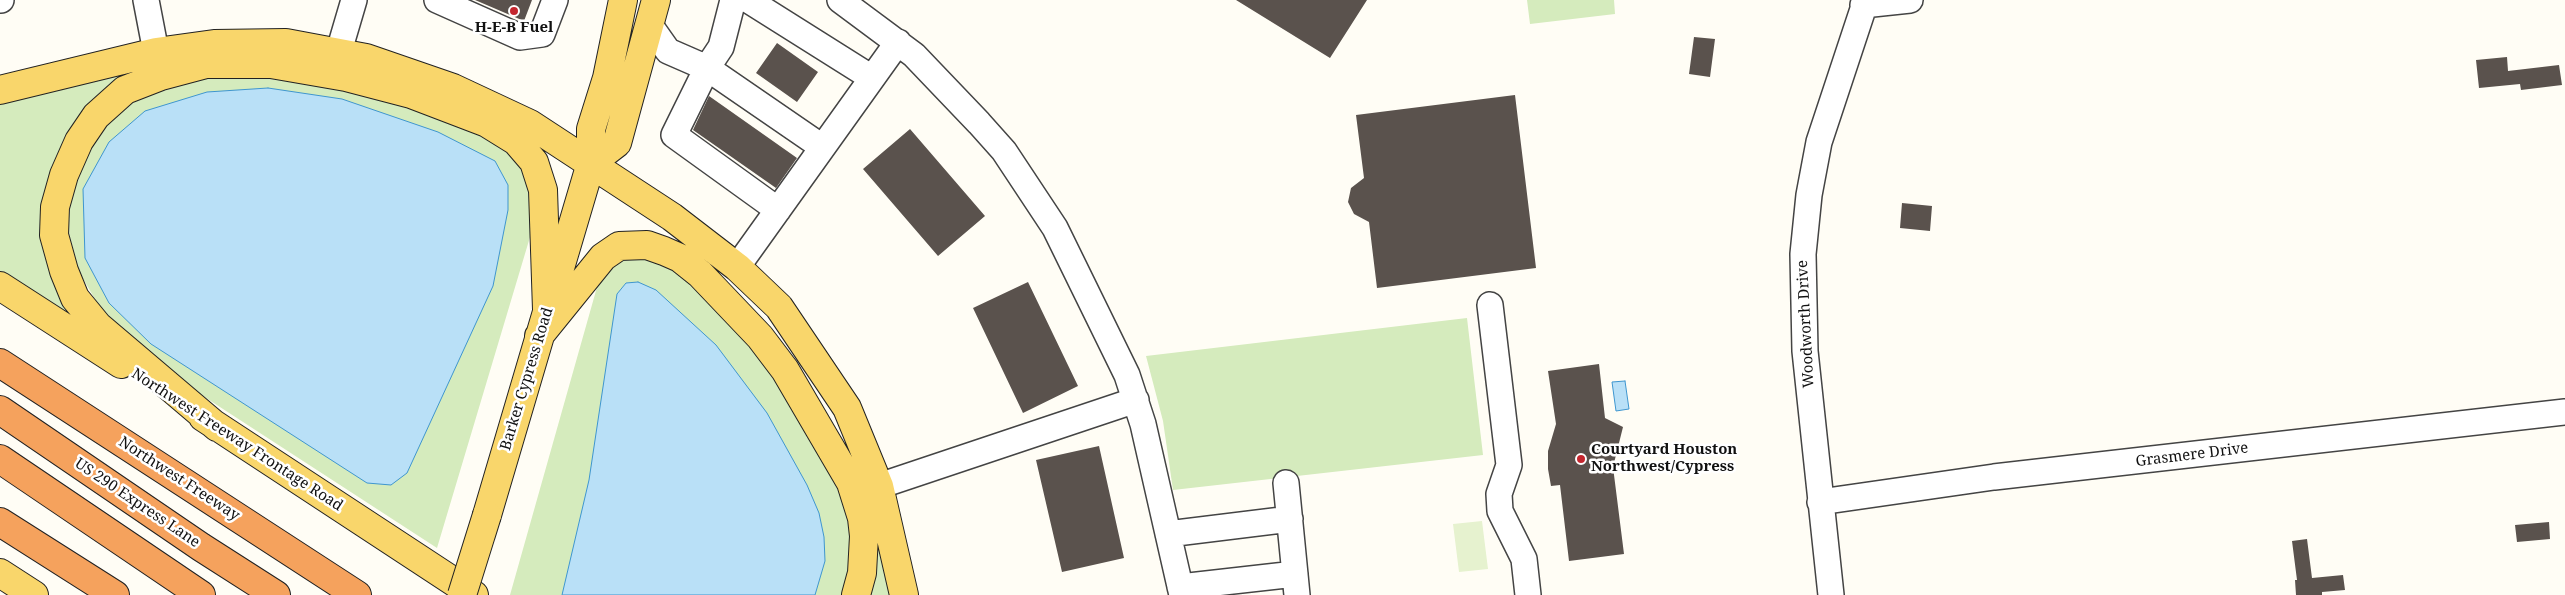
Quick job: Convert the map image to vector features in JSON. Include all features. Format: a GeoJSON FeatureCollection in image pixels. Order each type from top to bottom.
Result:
{"type":"FeatureCollection","features":[{"type":"Feature","properties":{"kind":"highway","name":"Northwest Freeway"},"geometry":{"type":"LineString","coordinates":[[0,363],[357,595]]}},
{"type":"Feature","properties":{"kind":"highway","name":"US 290 Express Lane"},"geometry":{"type":"LineString","coordinates":[[0,410],[201,547],[276,595]]}},
{"type":"Feature","properties":{"kind":"highway"},"geometry":{"type":"LineString","coordinates":[[0,459],[201,595]]}},
{"type":"Feature","properties":{"kind":"highway"},"geometry":{"type":"LineString","coordinates":[[0,522],[115,595]]}},
{"type":"Feature","properties":{"kind":"main road","name":"Barker Cypress Road"},"geometry":{"type":"LineString","coordinates":[[462,595],[591,163],[591,129],[608,78],[622,0]]}},
{"type":"Feature","properties":{"kind":"main road"},"geometry":{"type":"LineString","coordinates":[[591,163],[617,143],[652,12]]}},
{"type":"Feature","properties":{"kind":"main road"},"geometry":{"type":"LineString","coordinates":[[0,90],[156,52],[214,44],[286,43],[339,51],[366,58],[444,85],[530,124],[672,217],[737,268],[779,307],[846,408],[879,486],[904,595]]}},
{"type":"Feature","properties":{"kind":"main road"},"geometry":{"type":"LineString","coordinates":[[217,427],[98,326],[75,298],[64,271],[54,235],[55,207],[64,175],[79,141],[96,116],[126,90],[161,76],[206,64],[271,64],[346,77],[411,94],[487,123],[516,140],[534,162],[542,190],[547,310]]}},
{"type":"Feature","properties":{"kind":"main road"},"geometry":{"type":"LineString","coordinates":[[539,336],[603,257],[619,246],[647,245],[680,258],[700,274],[760,337],[785,370],[851,483],[862,518],[864,536],[862,573],[856,595]]}},
{"type":"Feature","properties":{"kind":"main road","name":"Northwest Freeway Frontage Road"},"geometry":{"type":"LineString","coordinates":[[0,286],[474,595]]}},
{"type":"Feature","properties":{"kind":"main road"},"geometry":{"type":"LineString","coordinates":[[0,573],[34,595]]}},
{"type":"Feature","properties":{"kind":"street"},"geometry":{"type":"LineString","coordinates":[[146,0],[156,52]]}},
{"type":"Feature","properties":{"kind":"street"},"geometry":{"type":"LineString","coordinates":[[339,51],[354,0]]}},
{"type":"Feature","properties":{"kind":"street"},"geometry":{"type":"LineString","coordinates":[[437,0],[520,36],[542,34],[555,0]]}},
{"type":"Feature","properties":{"kind":"street"},"geometry":{"type":"LineString","coordinates":[[733,0],[721,47],[707,68],[674,134],[778,210]]}},
{"type":"Feature","properties":{"kind":"street"},"geometry":{"type":"LineString","coordinates":[[748,0],[872,78]]}},
{"type":"Feature","properties":{"kind":"street"},"geometry":{"type":"LineString","coordinates":[[840,0],[914,55],[1004,151],[1055,228],[1115,348],[1136,400],[1144,424],[1181,591],[1296,584],[1286,483]]}},
{"type":"Feature","properties":{"kind":"street"},"geometry":{"type":"LineString","coordinates":[[1864,3],[1910,0]]}},
{"type":"Feature","properties":{"kind":"street","name":"Woodworth Drive"},"geometry":{"type":"LineString","coordinates":[[1831,595],[1804,351],[1803,254],[1809,195],[1819,142],[1864,3]]}},
{"type":"Feature","properties":{"kind":"street"},"geometry":{"type":"LineString","coordinates":[[652,12],[668,51],[707,68],[822,147]]}},
{"type":"Feature","properties":{"kind":"street"},"geometry":{"type":"LineString","coordinates":[[737,268],[898,42]]}},
{"type":"Feature","properties":{"kind":"street"},"geometry":{"type":"LineString","coordinates":[[638,63],[668,51]]}},
{"type":"Feature","properties":{"kind":"street"},"geometry":{"type":"LineString","coordinates":[[1490,305],[1510,465],[1499,494],[1500,511],[1524,558],[1528,595]]}},
{"type":"Feature","properties":{"kind":"street"},"geometry":{"type":"LineString","coordinates":[[879,486],[1136,400]]}},
{"type":"Feature","properties":{"kind":"street","name":"Grasmere Drive"},"geometry":{"type":"LineString","coordinates":[[1820,502],[1994,477],[2565,412]]}},
{"type":"Feature","properties":{"kind":"street"},"geometry":{"type":"LineString","coordinates":[[1168,534],[1290,519]]}},
{"type":"Feature","properties":{"kind":"green space"},"geometry":{"type":"Polygon","coordinates":[[[1527,0],[1614,0],[1615,14],[1530,24],[1527,0]]]}},
{"type":"Feature","properties":{"kind":"green space"},"geometry":{"type":"Polygon","coordinates":[[[131,68],[133,75],[49,193],[85,324],[0,279],[0,97],[131,68]]]}},
{"type":"Feature","properties":{"kind":"green space"},"geometry":{"type":"Polygon","coordinates":[[[261,73],[353,86],[497,139],[530,175],[536,217],[437,548],[183,383],[136,349],[102,311],[79,272],[68,230],[71,191],[82,159],[100,130],[122,106],[177,79],[261,73]]]}},
{"type":"Feature","properties":{"kind":"green space"},"geometry":{"type":"Polygon","coordinates":[[[632,252],[675,265],[769,361],[847,500],[855,558],[844,595],[510,595],[599,280],[608,264],[632,252]]]}},
{"type":"Feature","properties":{"kind":"green space"},"geometry":{"type":"Polygon","coordinates":[[[1467,318],[1483,455],[1173,490],[1163,421],[1146,356],[1467,318]]]}},
{"type":"Feature","properties":{"kind":"green space"},"geometry":{"type":"Polygon","coordinates":[[[1482,521],[1488,569],[1459,572],[1453,524],[1482,521]]]}},
{"type":"Feature","properties":{"kind":"green space"},"geometry":{"type":"Polygon","coordinates":[[[883,546],[894,595],[866,595],[876,547],[883,546]]]}},
{"type":"Feature","properties":{"kind":"water"},"geometry":{"type":"Polygon","coordinates":[[[268,88],[342,99],[438,132],[495,161],[508,185],[508,210],[493,286],[407,473],[391,485],[367,483],[151,344],[109,303],[85,258],[83,189],[109,142],[145,111],[207,92],[268,88]]]}},
{"type":"Feature","properties":{"kind":"water"},"geometry":{"type":"Polygon","coordinates":[[[638,282],[656,290],[716,345],[767,413],[807,485],[819,513],[824,537],[825,561],[815,595],[562,595],[589,480],[617,294],[626,283],[638,282]]]}},
{"type":"Feature","properties":{"kind":"water"},"geometry":{"type":"Polygon","coordinates":[[[1625,381],[1629,409],[1616,411],[1612,382],[1625,381]]]}},
{"type":"Feature","properties":{"kind":"building","name":"H-E-B Fuel"},"geometry":{"type":"Polygon","coordinates":[[[475,0],[532,0],[524,21],[475,0]]]}},
{"type":"Feature","properties":{"kind":"building"},"geometry":{"type":"Polygon","coordinates":[[[1236,0],[1367,0],[1330,58],[1236,0]]]}},
{"type":"Feature","properties":{"kind":"building"},"geometry":{"type":"Polygon","coordinates":[[[1694,37],[1715,39],[1710,77],[1689,74],[1694,37]]]}},
{"type":"Feature","properties":{"kind":"building"},"geometry":{"type":"Polygon","coordinates":[[[777,43],[818,72],[797,102],[756,73],[777,43]]]}},
{"type":"Feature","properties":{"kind":"building"},"geometry":{"type":"Polygon","coordinates":[[[2507,57],[2508,71],[2559,65],[2562,85],[2521,90],[2520,84],[2479,88],[2476,60],[2507,57]]]}},
{"type":"Feature","properties":{"kind":"building"},"geometry":{"type":"Polygon","coordinates":[[[1515,95],[1536,268],[1377,288],[1369,222],[1354,214],[1348,202],[1351,188],[1364,178],[1356,115],[1515,95]]]}},
{"type":"Feature","properties":{"kind":"building"},"geometry":{"type":"Polygon","coordinates":[[[709,96],[797,158],[776,188],[693,130],[709,96]]]}},
{"type":"Feature","properties":{"kind":"building"},"geometry":{"type":"Polygon","coordinates":[[[910,129],[985,216],[938,256],[863,169],[910,129]]]}},
{"type":"Feature","properties":{"kind":"building"},"geometry":{"type":"Polygon","coordinates":[[[1902,203],[1932,206],[1930,231],[1900,228],[1902,203]]]}},
{"type":"Feature","properties":{"kind":"building"},"geometry":{"type":"Polygon","coordinates":[[[1028,282],[1078,386],[1023,413],[973,308],[1028,282]]]}},
{"type":"Feature","properties":{"kind":"building","name":"Courtyard Houston Northwest/Cypress"},"geometry":{"type":"Polygon","coordinates":[[[1599,364],[1605,418],[1623,427],[1613,467],[1624,554],[1569,561],[1560,485],[1551,486],[1548,469],[1548,451],[1556,424],[1548,371],[1599,364]]]}},
{"type":"Feature","properties":{"kind":"building"},"geometry":{"type":"Polygon","coordinates":[[[1099,446],[1124,558],[1062,572],[1036,460],[1099,446]]]}},
{"type":"Feature","properties":{"kind":"building"},"geometry":{"type":"Polygon","coordinates":[[[2549,522],[2550,539],[2517,542],[2515,525],[2549,522]]]}},
{"type":"Feature","properties":{"kind":"building"},"geometry":{"type":"Polygon","coordinates":[[[2307,539],[2312,578],[2343,575],[2345,590],[2322,592],[2322,595],[2296,595],[2295,580],[2297,580],[2292,541],[2307,539]]]}},
{"type":"Feature","properties":{"kind":"place","name":"H-E-B Fuel"},"geometry":{"type":"Point","coordinates":[514,11]}},
{"type":"Feature","properties":{"kind":"place","name":"Courtyard Houston Northwest/Cypress"},"geometry":{"type":"Point","coordinates":[1581,459]}}]}
